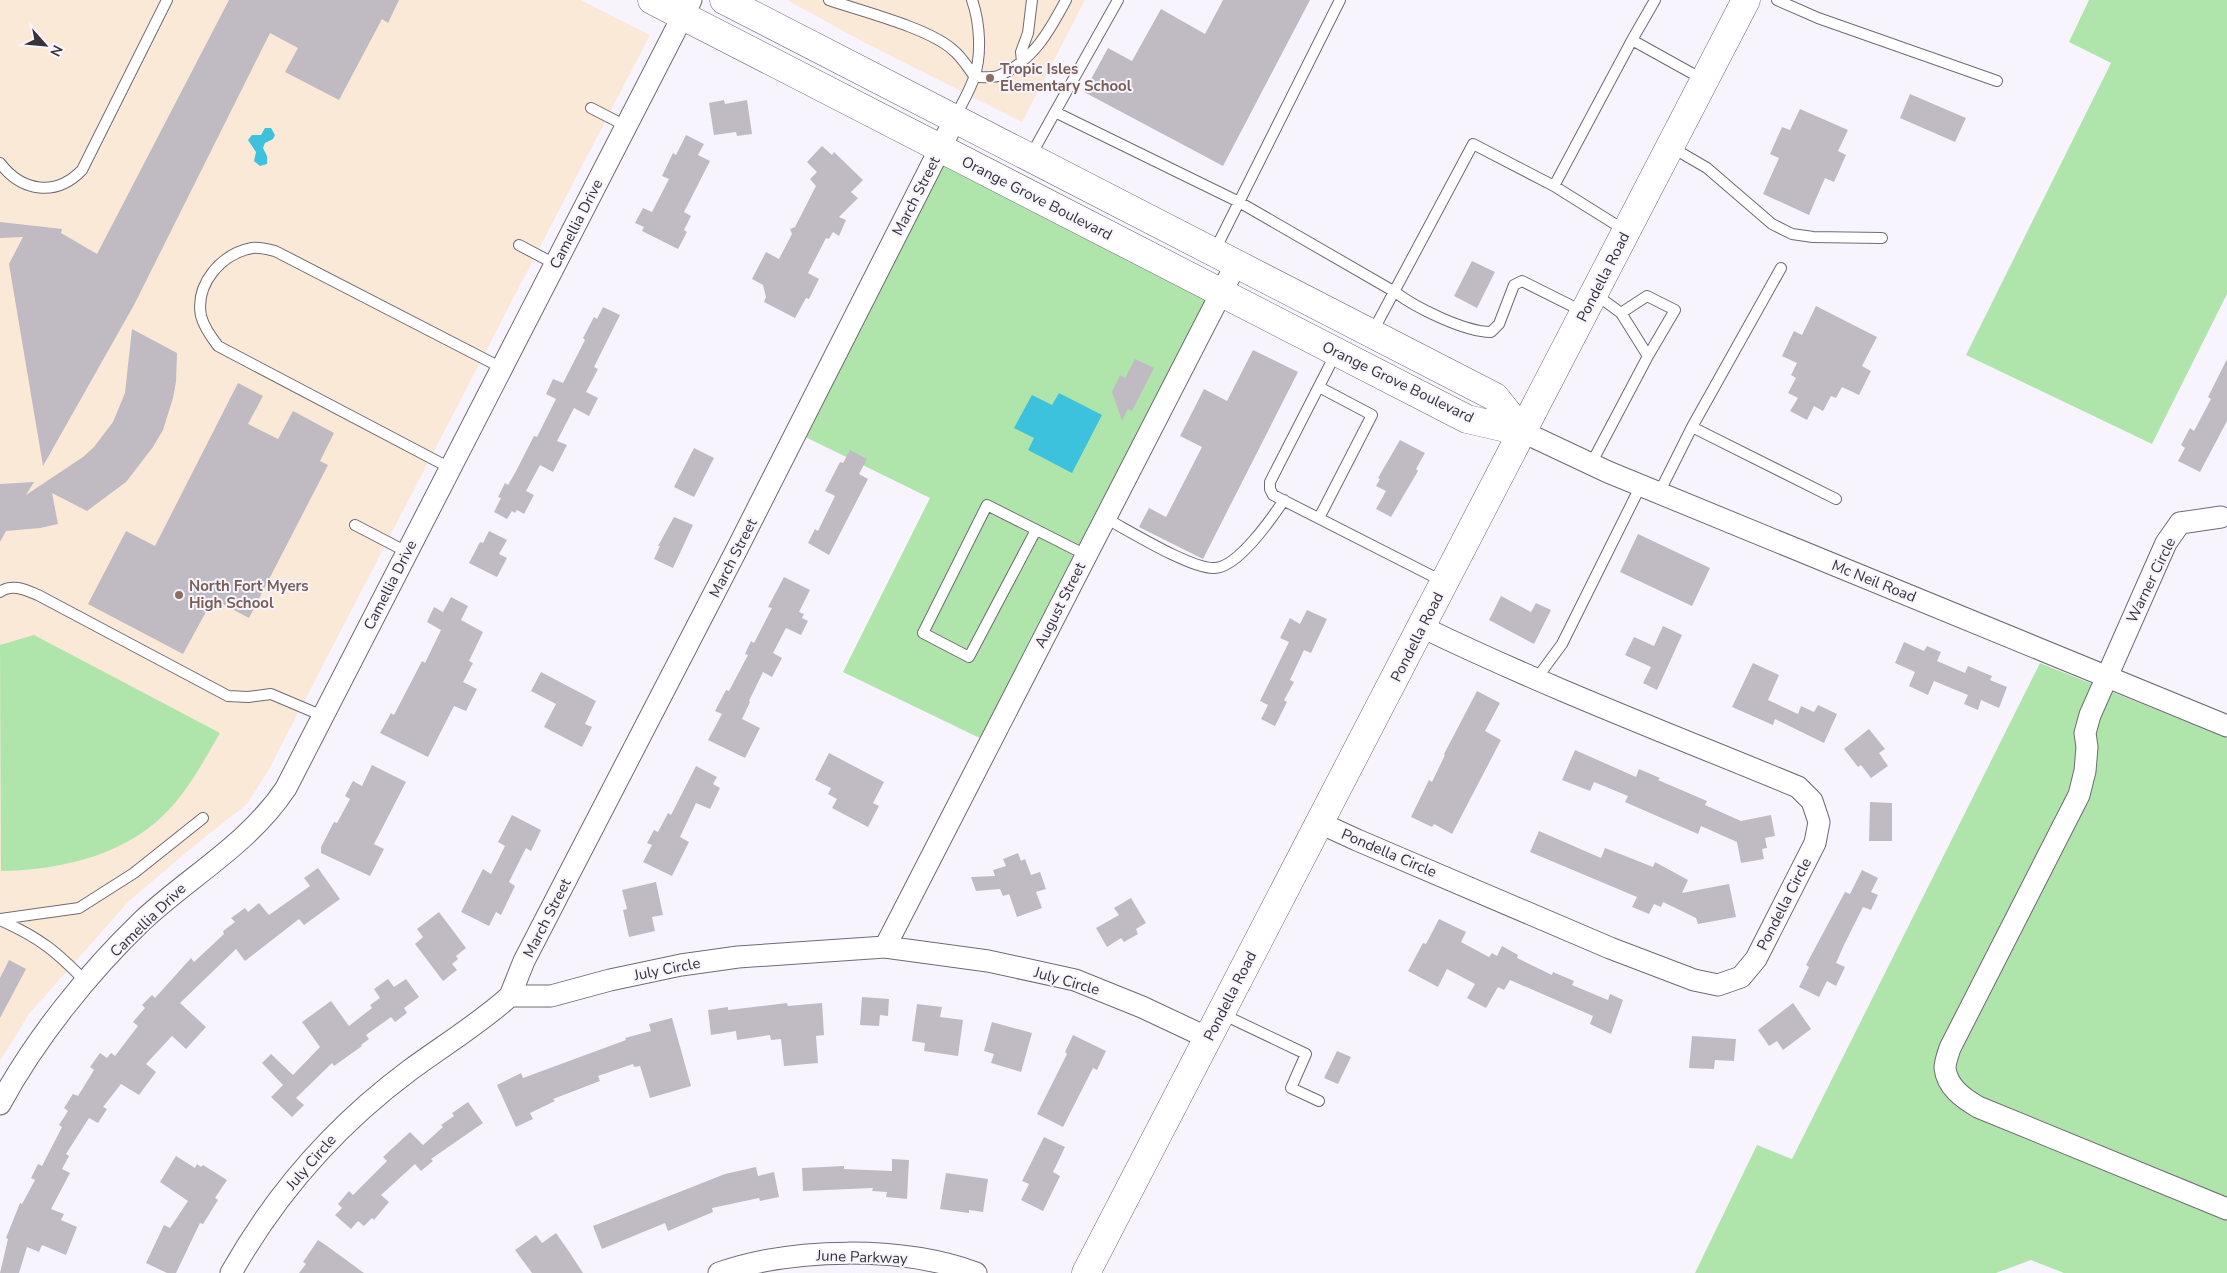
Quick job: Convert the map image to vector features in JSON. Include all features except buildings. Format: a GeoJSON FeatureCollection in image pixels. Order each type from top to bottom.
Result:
{"type":"FeatureCollection","features":[{"type":"Feature","properties":{"kind":"street","name":"Orange Grove Boulevard"},"geometry":{"type":"LineString","coordinates":[[652,0],[687,8],[940,148],[1466,419],[1523,432]]}},
{"type":"Feature","properties":{"kind":"street","name":"Orange Grove Boulevard"},"geometry":{"type":"LineString","coordinates":[[724,0],[1495,397],[1523,432]]}},
{"type":"Feature","properties":{"kind":"street","name":"Pondella Road"},"geometry":{"type":"LineString","coordinates":[[1086,1273],[1746,0]]}},
{"type":"Feature","properties":{"kind":"street","name":"Camellia Drive"},"geometry":{"type":"LineString","coordinates":[[0,1104],[44,1036],[86,982],[142,922],[259,823],[286,788],[687,8]]}},
{"type":"Feature","properties":{"kind":"street","name":"March Street"},"geometry":{"type":"LineString","coordinates":[[510,996],[524,961],[741,542],[954,119]]}},
{"type":"Feature","properties":{"kind":"street","name":"August Street"},"geometry":{"type":"LineString","coordinates":[[885,947],[1221,293],[1225,258]]}},
{"type":"Feature","properties":{"kind":"street"},"geometry":{"type":"LineString","coordinates":[[1337,352],[1362,329]]}},
{"type":"Feature","properties":{"kind":"street","name":"Mc Neil Road"},"geometry":{"type":"LineString","coordinates":[[1523,432],[1650,489],[2227,726]]}},
{"type":"Feature","properties":{"kind":"street","name":"Warner Circle"},"geometry":{"type":"LineString","coordinates":[[2225,514],[2180,523],[2166,543],[2090,715],[2085,733],[2087,747],[2085,771],[2078,795],[1950,1048],[1945,1068],[1952,1086],[1963,1098],[1978,1107],[2227,1209]]}},
{"type":"Feature","properties":{"kind":"street","name":"Pondella Circle"},"geometry":{"type":"LineString","coordinates":[[1320,823],[1592,940],[1694,980],[1718,985],[1741,976],[1760,952],[1816,844],[1819,822],[1812,801],[1798,787],[1537,678],[1422,626]]}},
{"type":"Feature","properties":{"kind":"street","name":"July Circle"},"geometry":{"type":"LineString","coordinates":[[231,1273],[264,1219],[296,1175],[341,1128],[410,1070],[484,1019],[510,996],[551,996],[654,970],[738,957],[885,947],[988,961],[1074,980],[1142,1007],[1208,1038]]}},
{"type":"Feature","properties":{"kind":"street","name":"June Parkway"},"geometry":{"type":"LineString","coordinates":[[719,1273],[785,1258],[843,1253],[893,1255],[932,1261],[976,1273]]}},
{"type":"Feature","properties":{"kind":"lane"},"geometry":{"type":"LineString","coordinates":[[0,163],[19,182],[31,186],[46,188],[60,186],[73,179],[82,170],[167,0]]}},
{"type":"Feature","properties":{"kind":"lane"},"geometry":{"type":"LineString","coordinates":[[829,0],[917,30],[938,40],[952,49],[974,77]]}},
{"type":"Feature","properties":{"kind":"lane"},"geometry":{"type":"LineString","coordinates":[[954,119],[974,77],[980,38],[978,18],[972,0]]}},
{"type":"Feature","properties":{"kind":"lane"},"geometry":{"type":"LineString","coordinates":[[1022,62],[1021,52],[1028,33],[1032,0]]}},
{"type":"Feature","properties":{"kind":"lane"},"geometry":{"type":"LineString","coordinates":[[974,77],[996,76],[1022,62],[1042,43],[1066,0]]}},
{"type":"Feature","properties":{"kind":"lane"},"geometry":{"type":"LineString","coordinates":[[1030,158],[1118,0]]}},
{"type":"Feature","properties":{"kind":"lane"},"geometry":{"type":"LineString","coordinates":[[1225,258],[1239,202],[1340,0]]}},
{"type":"Feature","properties":{"kind":"lane"},"geometry":{"type":"LineString","coordinates":[[1554,186],[1655,0]]}},
{"type":"Feature","properties":{"kind":"lane"},"geometry":{"type":"LineString","coordinates":[[1777,0],[1818,18],[1997,80]]}},
{"type":"Feature","properties":{"kind":"lane"},"geometry":{"type":"LineString","coordinates":[[1632,40],[1705,80]]}},
{"type":"Feature","properties":{"kind":"lane"},"geometry":{"type":"LineString","coordinates":[[591,108],[626,126]]}},
{"type":"Feature","properties":{"kind":"lane"},"geometry":{"type":"LineString","coordinates":[[1055,112],[1239,202],[1394,292],[1410,304],[1478,332],[1492,332],[1499,324],[1514,285],[1522,281],[1621,313],[1648,356]]}},
{"type":"Feature","properties":{"kind":"lane"},"geometry":{"type":"LineString","coordinates":[[1362,329],[1394,292],[1473,144],[1554,186],[1627,231]]}},
{"type":"Feature","properties":{"kind":"lane"},"geometry":{"type":"LineString","coordinates":[[1670,146],[1707,168],[1772,224],[1792,234],[1813,237],[1882,238]]}},
{"type":"Feature","properties":{"kind":"lane"},"geometry":{"type":"LineString","coordinates":[[519,245],[556,264]]}},
{"type":"Feature","properties":{"kind":"lane"},"geometry":{"type":"LineString","coordinates":[[450,468],[218,346],[201,317],[201,295],[205,282],[221,264],[242,251],[254,248],[275,251],[502,368]]}},
{"type":"Feature","properties":{"kind":"lane"},"geometry":{"type":"LineString","coordinates":[[1537,678],[1562,644],[1650,489],[1692,427],[1782,268]]}},
{"type":"Feature","properties":{"kind":"lane"},"geometry":{"type":"LineString","coordinates":[[1591,464],[1648,356],[1675,310],[1647,296],[1621,313]]}},
{"type":"Feature","properties":{"kind":"lane"},"geometry":{"type":"LineString","coordinates":[[1337,352],[1270,482],[1270,489],[1273,495],[1445,582]]}},
{"type":"Feature","properties":{"kind":"lane"},"geometry":{"type":"LineString","coordinates":[[1319,387],[1372,415],[1319,518]]}},
{"type":"Feature","properties":{"kind":"lane"},"geometry":{"type":"LineString","coordinates":[[1692,427],[1836,499]]}},
{"type":"Feature","properties":{"kind":"lane"},"geometry":{"type":"LineString","coordinates":[[1105,518],[1197,567],[1216,569],[1229,562],[1246,548],[1263,530],[1284,500]]}},
{"type":"Feature","properties":{"kind":"lane"},"geometry":{"type":"LineString","coordinates":[[1036,530],[969,658],[923,633],[987,505],[1086,555]]}},
{"type":"Feature","properties":{"kind":"lane"},"geometry":{"type":"LineString","coordinates":[[355,526],[407,552]]}},
{"type":"Feature","properties":{"kind":"lane"},"geometry":{"type":"LineString","coordinates":[[0,592],[3,589],[18,587],[38,595],[228,696],[248,697],[271,694],[323,716]]}},
{"type":"Feature","properties":{"kind":"lane"},"geometry":{"type":"LineString","coordinates":[[0,920],[79,908],[134,873],[203,818]]}},
{"type":"Feature","properties":{"kind":"lane"},"geometry":{"type":"LineString","coordinates":[[0,920],[30,934],[57,953],[86,982]]}},
{"type":"Feature","properties":{"kind":"lane"},"geometry":{"type":"LineString","coordinates":[[1221,1014],[1306,1054],[1291,1088],[1319,1101]]}},
{"type":"Feature","properties":{"kind":"shaded area","name":"North Fort Myers High School"},"geometry":{"type":"Polygon","coordinates":[[[0,0],[581,0],[650,35],[268,771],[247,804],[129,901],[29,1014],[0,1061],[0,0]]]}},
{"type":"Feature","properties":{"kind":"shaded area","name":"Tropic Isles Elementary School"},"geometry":{"type":"Polygon","coordinates":[[[787,0],[1085,0],[1022,122],[867,44],[787,0]]]}},
{"type":"Feature","properties":{"kind":"green space"},"geometry":{"type":"Polygon","coordinates":[[[2089,0],[2227,0],[2227,294],[2152,444],[1966,355],[2111,63],[2069,42],[2089,0]]]}},
{"type":"Feature","properties":{"kind":"green space"},"geometry":{"type":"Polygon","coordinates":[[[929,153],[1212,299],[992,744],[843,672],[930,498],[791,430],[929,153]]]}},
{"type":"Feature","properties":{"kind":"green space"},"geometry":{"type":"Polygon","coordinates":[[[34,635],[220,733],[181,796],[157,821],[138,835],[117,847],[72,863],[25,870],[1,871],[0,645],[34,635]]]}},
{"type":"Feature","properties":{"kind":"green space"},"geometry":{"type":"Polygon","coordinates":[[[2040,663],[2227,738],[2227,1273],[2064,1273],[2031,1260],[1996,1273],[1695,1273],[1757,1145],[1792,1159],[2040,663]]]}},
{"type":"Feature","properties":{"kind":"water"},"geometry":{"type":"Polygon","coordinates":[[[265,128],[271,128],[275,135],[273,139],[265,143],[263,148],[267,156],[267,164],[260,166],[254,161],[256,152],[248,140],[252,135],[261,135],[265,128]]]}},
{"type":"Feature","properties":{"kind":"water"},"geometry":{"type":"Polygon","coordinates":[[[1059,393],[1102,415],[1072,473],[1028,450],[1034,438],[1014,428],[1032,395],[1052,405],[1059,393]]]}},
{"type":"Feature","properties":{"kind":"place","name":"Tropic Isles Elementary School"},"geometry":{"type":"Point","coordinates":[990,78]}},
{"type":"Feature","properties":{"kind":"place","name":"North Fort Myers High School"},"geometry":{"type":"Point","coordinates":[179,595]}}]}
